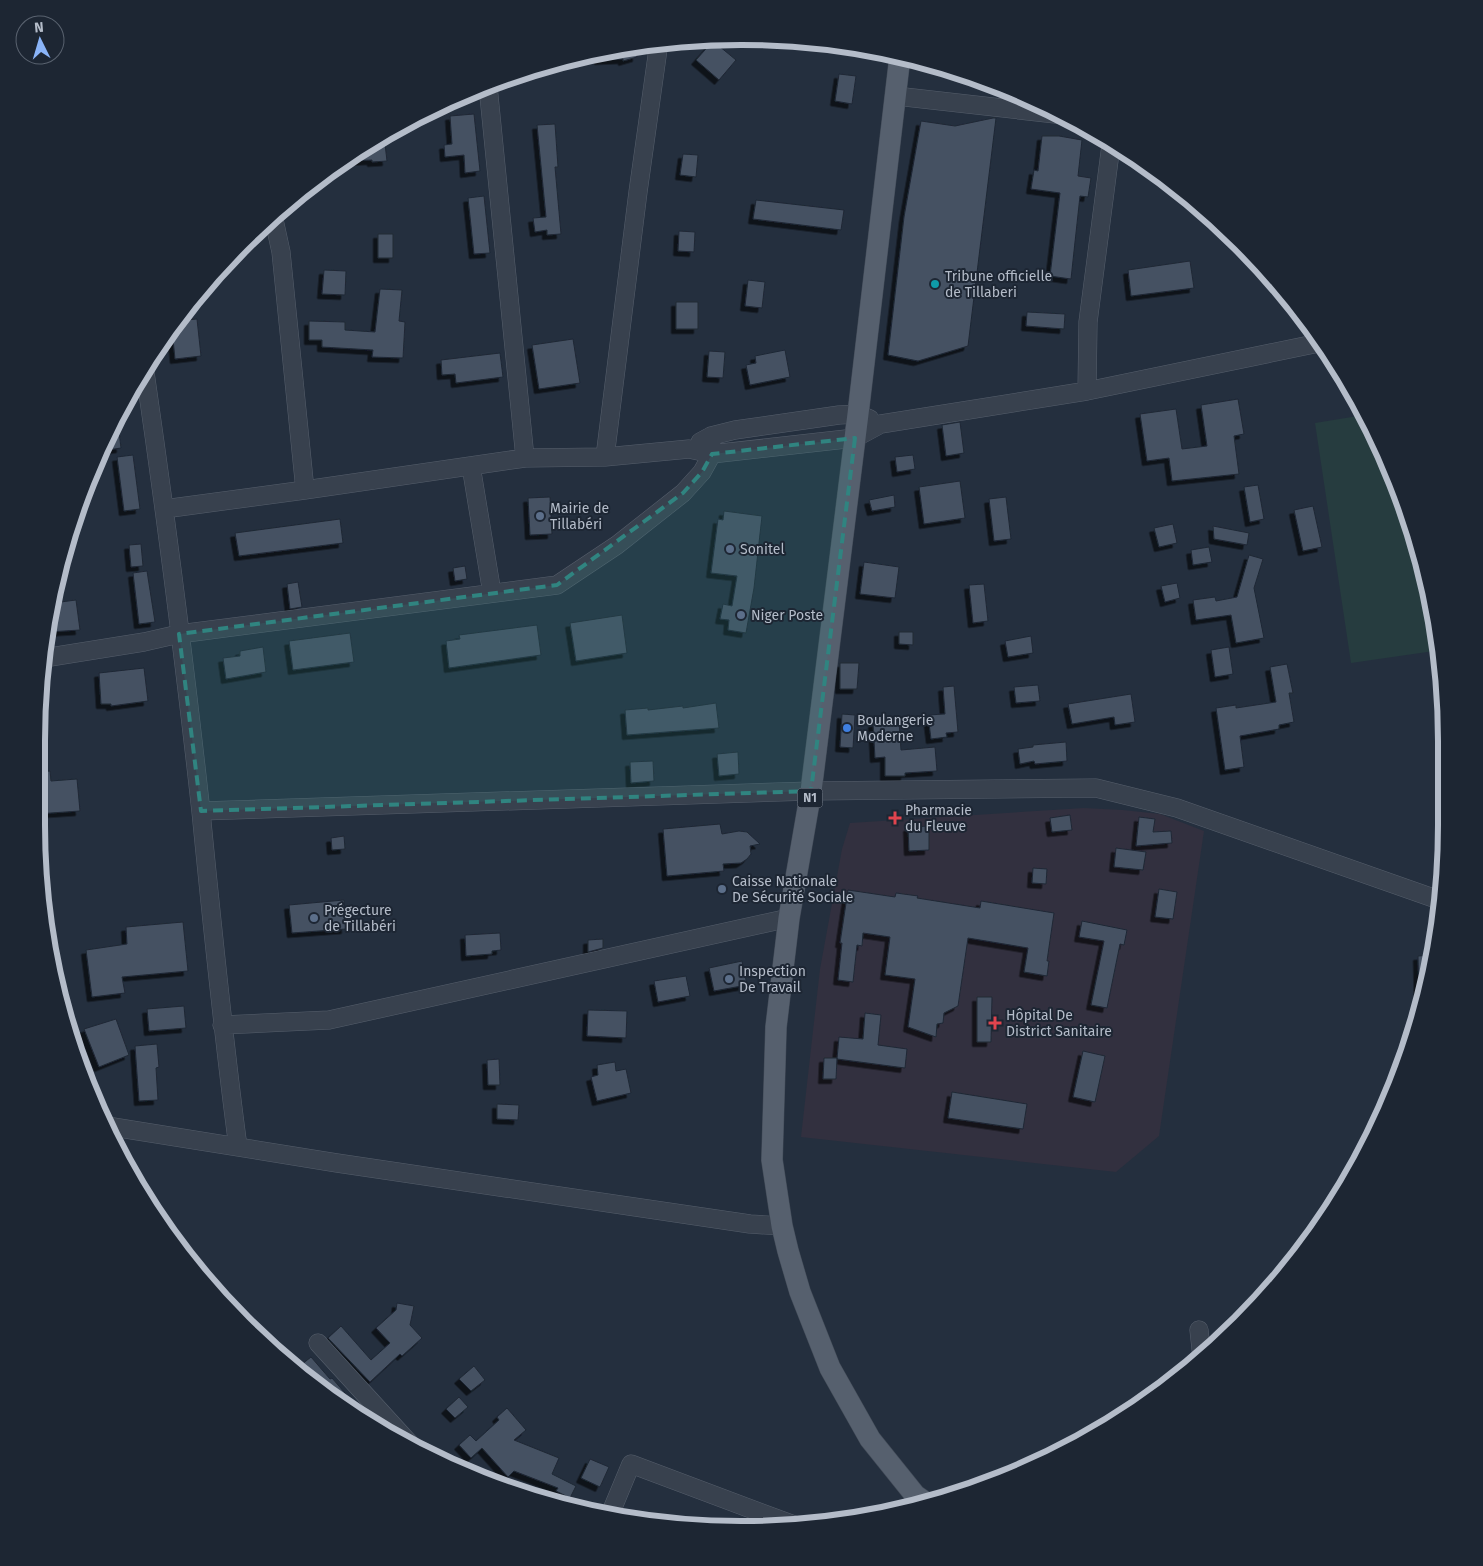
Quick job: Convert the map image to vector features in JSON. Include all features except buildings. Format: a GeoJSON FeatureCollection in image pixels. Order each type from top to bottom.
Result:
{"type":"FeatureCollection","features":[{"type":"Feature","properties":{"kind":"main road","name":"N1"},"geometry":{"type":"LineString","coordinates":[[899,63],[811,791],[789,918],[776,1027],[772,1160],[782,1226],[800,1292],[830,1368],[870,1439],[919,1498]]}},
{"type":"Feature","properties":{"kind":"street"},"geometry":{"type":"LineString","coordinates":[[605,457],[658,50]]}},
{"type":"Feature","properties":{"kind":"street"},"geometry":{"type":"LineString","coordinates":[[489,93],[524,458]]}},
{"type":"Feature","properties":{"kind":"street"},"geometry":{"type":"LineString","coordinates":[[896,96],[1039,112]]}},
{"type":"Feature","properties":{"kind":"street"},"geometry":{"type":"LineString","coordinates":[[1087,391],[1088,322],[1110,151]]}},
{"type":"Feature","properties":{"kind":"street"},"geometry":{"type":"LineString","coordinates":[[275,225],[281,252],[305,490]]}},
{"type":"Feature","properties":{"kind":"street"},"geometry":{"type":"LineString","coordinates":[[164,509],[524,458],[605,457],[711,445],[855,438],[881,424],[1087,391],[1313,344]]}},
{"type":"Feature","properties":{"kind":"street"},"geometry":{"type":"LineString","coordinates":[[145,381],[180,634],[222,1025],[238,1147]]}},
{"type":"Feature","properties":{"kind":"street"},"geometry":{"type":"LineString","coordinates":[[50,657],[144,642],[180,634],[557,585],[617,546],[684,493],[702,472],[711,445],[744,429],[839,415],[858,414],[881,424]]}},
{"type":"Feature","properties":{"kind":"street"},"geometry":{"type":"LineString","coordinates":[[472,466],[492,593]]}},
{"type":"Feature","properties":{"kind":"street"},"geometry":{"type":"LineString","coordinates":[[200,811],[811,791],[1096,788],[1177,808],[1434,898]]}},
{"type":"Feature","properties":{"kind":"street"},"geometry":{"type":"LineString","coordinates":[[222,1025],[329,1020],[789,918]]}},
{"type":"Feature","properties":{"kind":"street"},"geometry":{"type":"LineString","coordinates":[[114,1127],[347,1165],[750,1224],[782,1226]]}},
{"type":"Feature","properties":{"kind":"street"},"geometry":{"type":"LineString","coordinates":[[1199,1330],[1201,1348]]}},
{"type":"Feature","properties":{"kind":"street"},"geometry":{"type":"LineString","coordinates":[[318,1343],[398,1431]]}},
{"type":"Feature","properties":{"kind":"street"},"geometry":{"type":"LineString","coordinates":[[612,1509],[631,1464],[779,1520]]}},
{"type":"Feature","properties":{"kind":"highlighted area"},"geometry":{"type":"Polygon","coordinates":[[[855,438],[811,791],[201,811],[179,634],[557,585],[683,493],[702,472],[712,454],[855,438]]]}},
{"type":"Feature","properties":{"kind":"shaded area","name":"Hôpital De District Sanitaire"},"geometry":{"type":"Polygon","coordinates":[[[1084,808],[1160,814],[1204,831],[1159,1136],[1116,1172],[801,1137],[820,969],[842,849],[850,823],[1084,808]]]}},
{"type":"Feature","properties":{"kind":"green space"},"geometry":{"type":"Polygon","coordinates":[[[1357,416],[1366,433],[1385,475],[1401,518],[1425,606],[1432,651],[1351,663],[1315,423],[1357,416]]]}},
{"type":"Feature","properties":{"kind":"place","name":"Tribune officielle de Tillaberi"},"geometry":{"type":"Point","coordinates":[935,284]}},
{"type":"Feature","properties":{"kind":"place","name":"Mairie de Tillabéri"},"geometry":{"type":"Point","coordinates":[540,516]}},
{"type":"Feature","properties":{"kind":"place","name":"Sonitel"},"geometry":{"type":"Point","coordinates":[730,549]}},
{"type":"Feature","properties":{"kind":"place","name":"Niger Poste"},"geometry":{"type":"Point","coordinates":[741,615]}},
{"type":"Feature","properties":{"kind":"place","name":"Boulangerie Moderne"},"geometry":{"type":"Point","coordinates":[847,728]}},
{"type":"Feature","properties":{"kind":"place","name":"Pharmacie du Fleuve"},"geometry":{"type":"Point","coordinates":[895,818]}},
{"type":"Feature","properties":{"kind":"place","name":"Caisse Nationale De Sécurité Sociale"},"geometry":{"type":"Point","coordinates":[722,889]}},
{"type":"Feature","properties":{"kind":"place","name":"Prégecture de Tillabéri"},"geometry":{"type":"Point","coordinates":[314,918]}},
{"type":"Feature","properties":{"kind":"place","name":"Inspection De Travail"},"geometry":{"type":"Point","coordinates":[729,979]}},
{"type":"Feature","properties":{"kind":"place","name":"Hôpital De District Sanitaire"},"geometry":{"type":"Point","coordinates":[995,1023]}}]}
